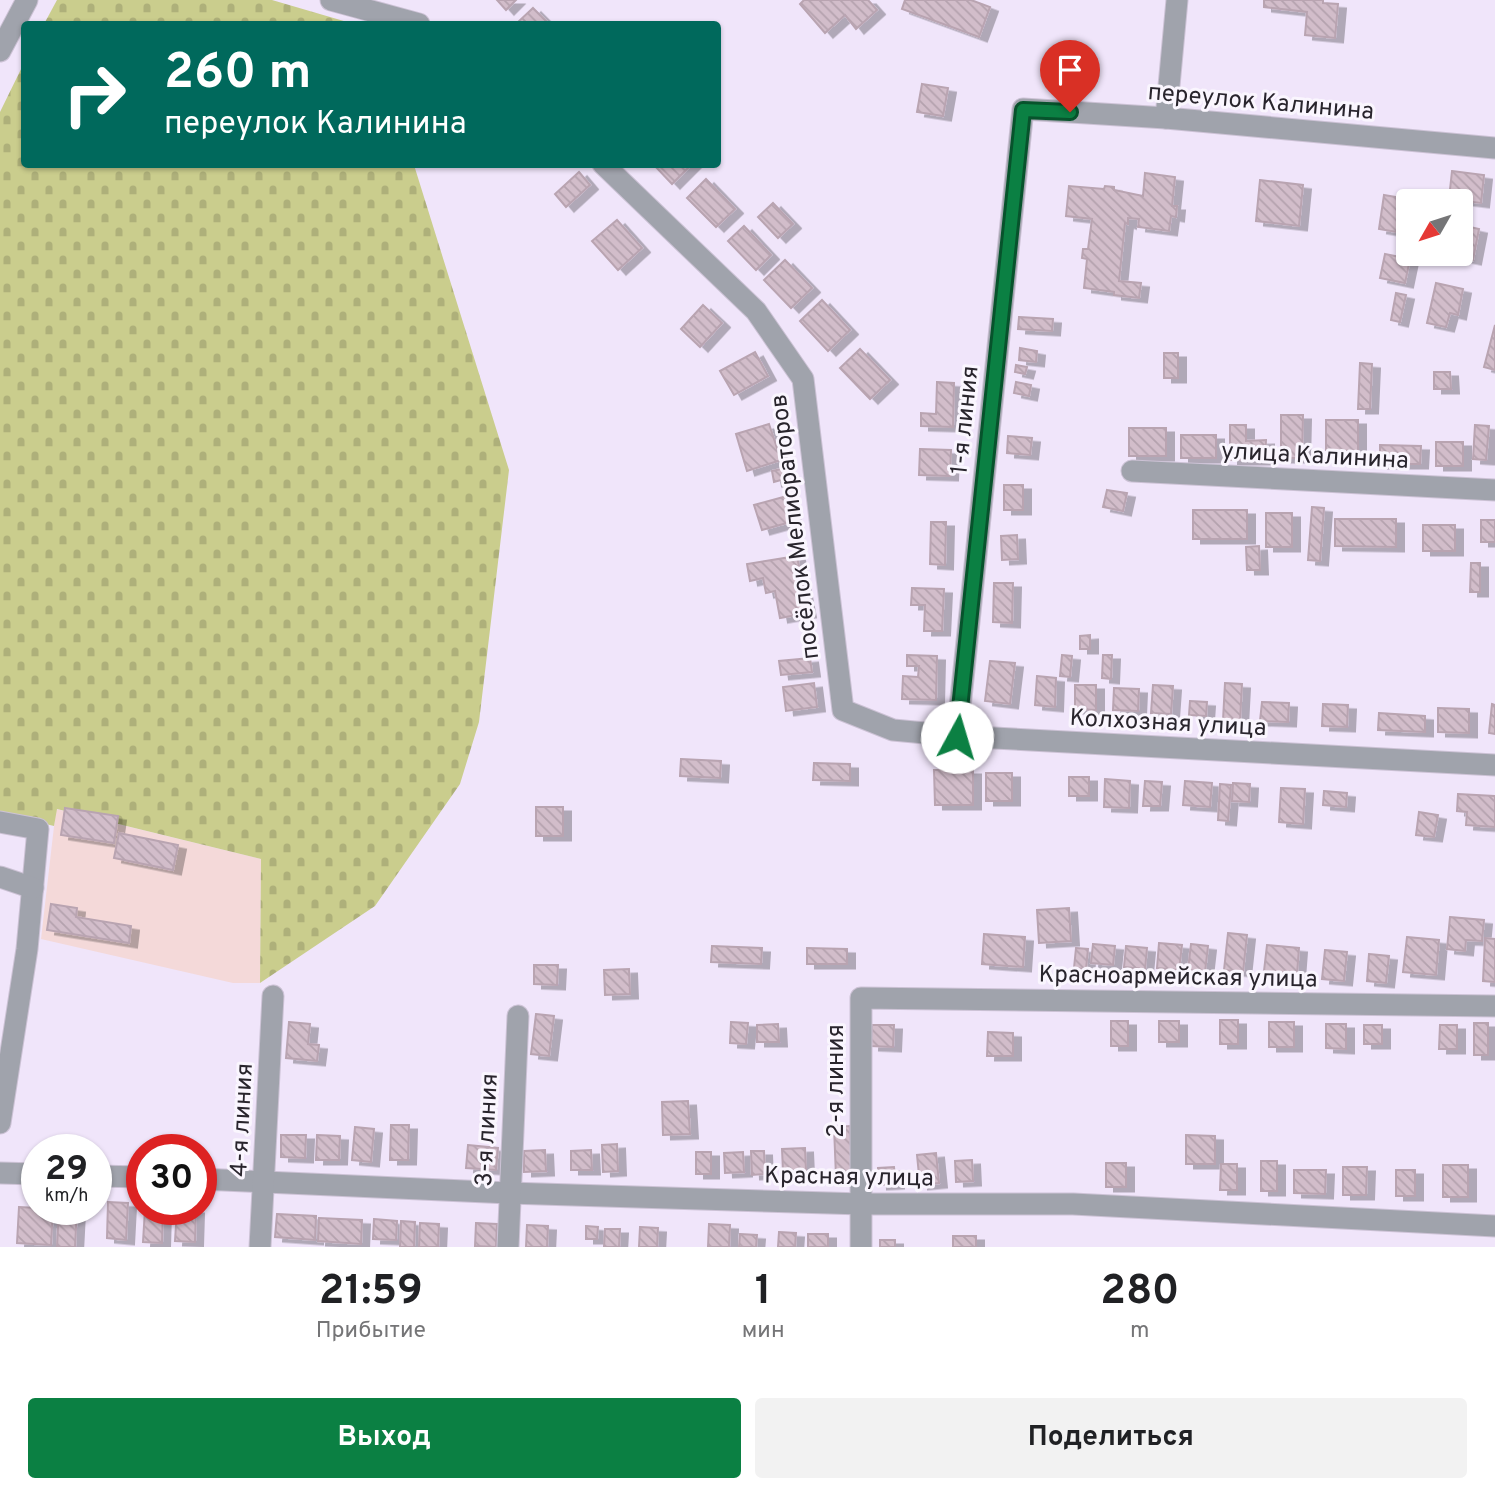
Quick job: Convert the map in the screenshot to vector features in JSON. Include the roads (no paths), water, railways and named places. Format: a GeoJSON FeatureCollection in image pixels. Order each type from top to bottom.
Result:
{"type":"FeatureCollection","features":[{"type":"Feature","properties":{"kind":"street"},"geometry":{"type":"LineString","coordinates":[[0,51],[27,0]]}},
{"type":"Feature","properties":{"kind":"street"},"geometry":{"type":"LineString","coordinates":[[331,0],[408,21]]}},
{"type":"Feature","properties":{"kind":"street"},"geometry":{"type":"LineString","coordinates":[[1166,118],[1177,0]]}},
{"type":"Feature","properties":{"kind":"street","name":"переулок Калинина"},"geometry":{"type":"LineString","coordinates":[[1023,110],[1166,118],[1495,148]]}},
{"type":"Feature","properties":{"kind":"street","name":"1-я линия"},"geometry":{"type":"LineString","coordinates":[[957,737],[1023,110]]}},
{"type":"Feature","properties":{"kind":"street","name":"посёлок Мелиораторов"},"geometry":{"type":"LineString","coordinates":[[607,168],[756,311],[803,379],[843,710]]}},
{"type":"Feature","properties":{"kind":"street","name":"улица Калинина"},"geometry":{"type":"LineString","coordinates":[[1132,471],[1495,491]]}},
{"type":"Feature","properties":{"kind":"street","name":"Колхозная улица"},"geometry":{"type":"LineString","coordinates":[[843,710],[893,730],[957,737],[1495,765]]}},
{"type":"Feature","properties":{"kind":"street"},"geometry":{"type":"LineString","coordinates":[[0,822],[38,830],[27,949],[0,1122]]}},
{"type":"Feature","properties":{"kind":"street"},"geometry":{"type":"LineString","coordinates":[[0,877],[33,888]]}},
{"type":"Feature","properties":{"kind":"street","name":"4-я линия"},"geometry":{"type":"LineString","coordinates":[[261,1247],[273,996]]}},
{"type":"Feature","properties":{"kind":"street","name":"Красноармейская улица"},"geometry":{"type":"LineString","coordinates":[[861,998],[1495,1006]]}},
{"type":"Feature","properties":{"kind":"street","name":"2-я линия"},"geometry":{"type":"LineString","coordinates":[[861,998],[861,1247]]}},
{"type":"Feature","properties":{"kind":"street","name":"3-я линия"},"geometry":{"type":"LineString","coordinates":[[508,1247],[518,1016]]}},
{"type":"Feature","properties":{"kind":"street"},"geometry":{"type":"LineString","coordinates":[[0,1172],[21,1173]]}},
{"type":"Feature","properties":{"kind":"street","name":"Красная улица"},"geometry":{"type":"LineString","coordinates":[[217,1180],[509,1193],[862,1204],[1073,1204],[1495,1226]]}}]}
